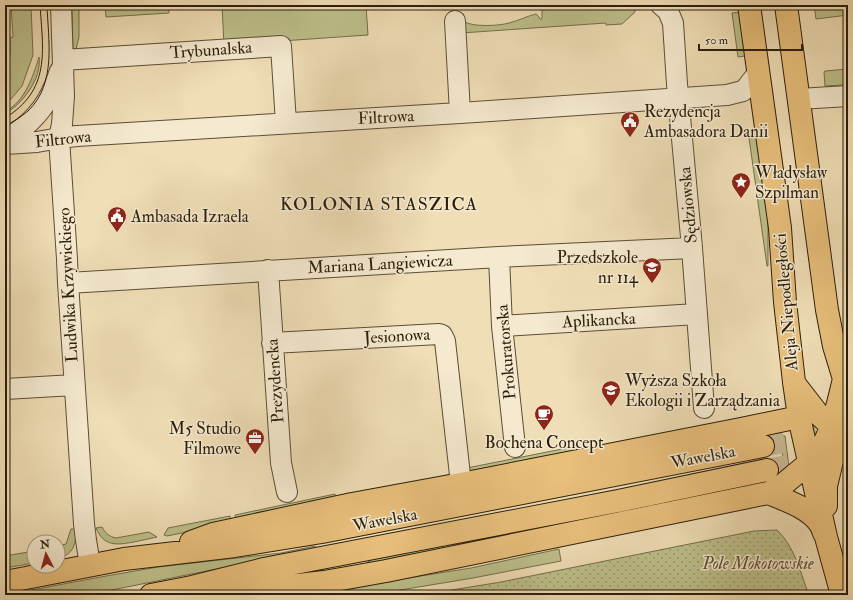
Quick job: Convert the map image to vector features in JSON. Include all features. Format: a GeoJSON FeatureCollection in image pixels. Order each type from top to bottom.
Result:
{"type":"FeatureCollection","features":[{"type":"Feature","properties":{"kind":"main road","name":"Aleja Niepodległości"},"geometry":{"type":"LineString","coordinates":[[748,5],[780,228],[785,302],[799,417],[826,537],[842,595]]}},
{"type":"Feature","properties":{"kind":"main road"},"geometry":{"type":"LineString","coordinates":[[786,5],[827,310],[834,346],[847,384],[840,443],[832,462],[826,486],[826,537]]}},
{"type":"Feature","properties":{"kind":"main road"},"geometry":{"type":"LineString","coordinates":[[794,382],[840,443]]}},
{"type":"Feature","properties":{"kind":"main road"},"geometry":{"type":"LineString","coordinates":[[162,555],[213,534],[352,504],[799,417],[812,428],[840,443]]}},
{"type":"Feature","properties":{"kind":"main road"},"geometry":{"type":"LineString","coordinates":[[190,591],[238,591],[324,582],[768,493],[779,488],[814,459],[840,443]]}},
{"type":"Feature","properties":{"kind":"main road","name":"Wawelska"},"geometry":{"type":"LineString","coordinates":[[5,582],[124,559],[227,547],[322,532],[763,446]]}},
{"type":"Feature","properties":{"kind":"main road","name":"Wawelska"},"geometry":{"type":"LineString","coordinates":[[151,595],[190,591],[264,569],[618,501],[767,470]]}},
{"type":"Feature","properties":{"kind":"main road"},"geometry":{"type":"LineString","coordinates":[[768,493],[793,503],[810,514],[820,523],[826,537]]}},
{"type":"Feature","properties":{"kind":"street","name":"Ludwika Krzywickiego"},"geometry":{"type":"LineString","coordinates":[[61,5],[64,105],[59,138],[84,531],[90,565]]}},
{"type":"Feature","properties":{"kind":"street","name":"Sędziowska"},"geometry":{"type":"LineString","coordinates":[[661,5],[668,11],[673,23],[704,408]]}},
{"type":"Feature","properties":{"kind":"street"},"geometry":{"type":"LineString","coordinates":[[455,21],[460,113]]}},
{"type":"Feature","properties":{"kind":"street","name":"Trybunalska"},"geometry":{"type":"LineString","coordinates":[[63,60],[281,46],[286,123]]}},
{"type":"Feature","properties":{"kind":"street"},"geometry":{"type":"LineString","coordinates":[[5,139],[10,137],[28,123],[43,108],[51,94],[63,60]]}},
{"type":"Feature","properties":{"kind":"street","name":"Filtrowa"},"geometry":{"type":"LineString","coordinates":[[5,144],[37,142],[59,138],[727,95],[744,91],[758,73]]}},
{"type":"Feature","properties":{"kind":"street"},"geometry":{"type":"LineString","coordinates":[[799,99],[848,96]]}},
{"type":"Feature","properties":{"kind":"street","name":"Mariana Langiewicza"},"geometry":{"type":"LineString","coordinates":[[68,283],[499,257],[692,248]]}},
{"type":"Feature","properties":{"kind":"street","name":"Prokuratorska"},"geometry":{"type":"LineString","coordinates":[[499,257],[502,326],[515,447]]}},
{"type":"Feature","properties":{"kind":"street","name":"Prezydencka"},"geometry":{"type":"LineString","coordinates":[[268,270],[281,463],[287,492]]}},
{"type":"Feature","properties":{"kind":"street","name":"Aplikancka"},"geometry":{"type":"LineString","coordinates":[[502,326],[697,314]]}},
{"type":"Feature","properties":{"kind":"street","name":"Jesionowa"},"geometry":{"type":"LineString","coordinates":[[272,343],[442,335],[445,341],[461,484]]}},
{"type":"Feature","properties":{"kind":"street"},"geometry":{"type":"LineString","coordinates":[[5,389],[74,385]]}},
{"type":"Feature","properties":{"kind":"green space"},"geometry":{"type":"Polygon","coordinates":[[[11,5],[31,5],[33,55],[22,86],[5,106],[5,57],[8,57],[10,54],[10,38],[13,37],[11,5]]]}},
{"type":"Feature","properties":{"kind":"green space"},"geometry":{"type":"Polygon","coordinates":[[[72,5],[79,5],[79,37],[75,54],[73,54],[72,5]]]}},
{"type":"Feature","properties":{"kind":"green space"},"geometry":{"type":"Polygon","coordinates":[[[105,5],[169,5],[169,13],[106,17],[105,5]]]}},
{"type":"Feature","properties":{"kind":"green space"},"geometry":{"type":"Polygon","coordinates":[[[222,5],[366,5],[368,35],[224,45],[222,5]]]}},
{"type":"Feature","properties":{"kind":"green space"},"geometry":{"type":"Polygon","coordinates":[[[542,5],[634,5],[635,12],[622,24],[606,25],[606,23],[461,33],[465,22],[469,24],[486,26],[499,25],[536,14],[540,19],[542,19],[542,5]]]}},
{"type":"Feature","properties":{"kind":"green space"},"geometry":{"type":"Polygon","coordinates":[[[814,5],[848,5],[848,15],[816,19],[814,5]]]}},
{"type":"Feature","properties":{"kind":"green space"},"geometry":{"type":"Polygon","coordinates":[[[740,12],[745,56],[738,57],[732,13],[740,12]]]}},
{"type":"Feature","properties":{"kind":"green space"},"geometry":{"type":"Polygon","coordinates":[[[39,57],[37,74],[30,90],[18,104],[5,114],[5,112],[18,102],[23,95],[34,72],[39,57]]]}},
{"type":"Feature","properties":{"kind":"green space"},"geometry":{"type":"Polygon","coordinates":[[[848,69],[848,75],[844,75],[844,85],[825,86],[825,71],[848,69]]]}},
{"type":"Feature","properties":{"kind":"green space"},"geometry":{"type":"Polygon","coordinates":[[[757,137],[768,216],[768,266],[749,138],[757,137]]]}},
{"type":"Feature","properties":{"kind":"green space"},"geometry":{"type":"Polygon","coordinates":[[[774,434],[785,436],[789,467],[782,473],[779,458],[783,457],[782,452],[777,452],[774,434]]]}},
{"type":"Feature","properties":{"kind":"green space"},"geometry":{"type":"Polygon","coordinates":[[[577,446],[578,451],[464,476],[467,468],[577,446]]]}},
{"type":"Feature","properties":{"kind":"green space"},"geometry":{"type":"Polygon","coordinates":[[[335,494],[336,502],[236,522],[235,515],[335,494]]]}},
{"type":"Feature","properties":{"kind":"green space"},"geometry":{"type":"Polygon","coordinates":[[[646,506],[363,565],[371,560],[381,557],[646,506]]]}},
{"type":"Feature","properties":{"kind":"green space"},"geometry":{"type":"Polygon","coordinates":[[[230,516],[231,523],[167,536],[164,535],[168,528],[230,516]]]}},
{"type":"Feature","properties":{"kind":"green space"},"geometry":{"type":"Polygon","coordinates":[[[102,527],[108,534],[116,538],[149,532],[157,537],[117,544],[107,542],[103,539],[96,528],[102,527]]]}},
{"type":"Feature","properties":{"kind":"green space"},"geometry":{"type":"Polygon","coordinates":[[[71,529],[76,529],[75,544],[71,551],[66,555],[66,544],[71,529]]]}},
{"type":"Feature","properties":{"kind":"green space","name":"Pole Mokotowskie"},"geometry":{"type":"Polygon","coordinates":[[[777,530],[793,552],[809,595],[421,595],[501,582],[754,531],[777,530]]]}},
{"type":"Feature","properties":{"kind":"green space"},"geometry":{"type":"Polygon","coordinates":[[[315,546],[316,549],[87,595],[5,595],[158,567],[281,553],[315,546]]]}},
{"type":"Feature","properties":{"kind":"green space"},"geometry":{"type":"Polygon","coordinates":[[[559,549],[561,561],[473,578],[370,595],[302,595],[471,568],[559,549]]]}},
{"type":"Feature","properties":{"kind":"green space"},"geometry":{"type":"Polygon","coordinates":[[[26,552],[26,564],[5,568],[5,556],[26,552]]]}},
{"type":"Feature","properties":{"kind":"tunnel"},"geometry":{"type":"LineString","coordinates":[[763,446],[845,429]]}},
{"type":"Feature","properties":{"kind":"tunnel"},"geometry":{"type":"LineString","coordinates":[[767,470],[818,460]]}},
{"type":"Feature","properties":{"kind":"tram line"},"geometry":{"type":"LineString","coordinates":[[5,118],[20,107],[30,95],[37,82],[41,68],[42,54],[40,5]]}},
{"type":"Feature","properties":{"kind":"tram line"},"geometry":{"type":"LineString","coordinates":[[5,126],[28,111],[37,100],[43,88],[49,61],[47,5]]}},
{"type":"Feature","properties":{"kind":"place","name":"Rezydencja Ambasadora Danii"},"geometry":{"type":"Point","coordinates":[630,138]}},
{"type":"Feature","properties":{"kind":"place","name":"Władysław Szpilman"},"geometry":{"type":"Point","coordinates":[741,199]}},
{"type":"Feature","properties":{"kind":"place","name":"Ambasada Izraela"},"geometry":{"type":"Point","coordinates":[117,233]}},
{"type":"Feature","properties":{"kind":"place","name":"Przedszkole nr 114"},"geometry":{"type":"Point","coordinates":[652,284]}},
{"type":"Feature","properties":{"kind":"place","name":"Wyższa Szkoła Ekologii i Zarządzania"},"geometry":{"type":"Point","coordinates":[611,407]}},
{"type":"Feature","properties":{"kind":"place","name":"Bochena Concept"},"geometry":{"type":"Point","coordinates":[544,431]}},
{"type":"Feature","properties":{"kind":"place","name":"M5 Studio Filmowe"},"geometry":{"type":"Point","coordinates":[255,455]}},
{"type":"Feature","properties":{"kind":"district","name":"KOLONIA STASZICA"},"geometry":{"type":"Point","coordinates":[379,204]}}]}
